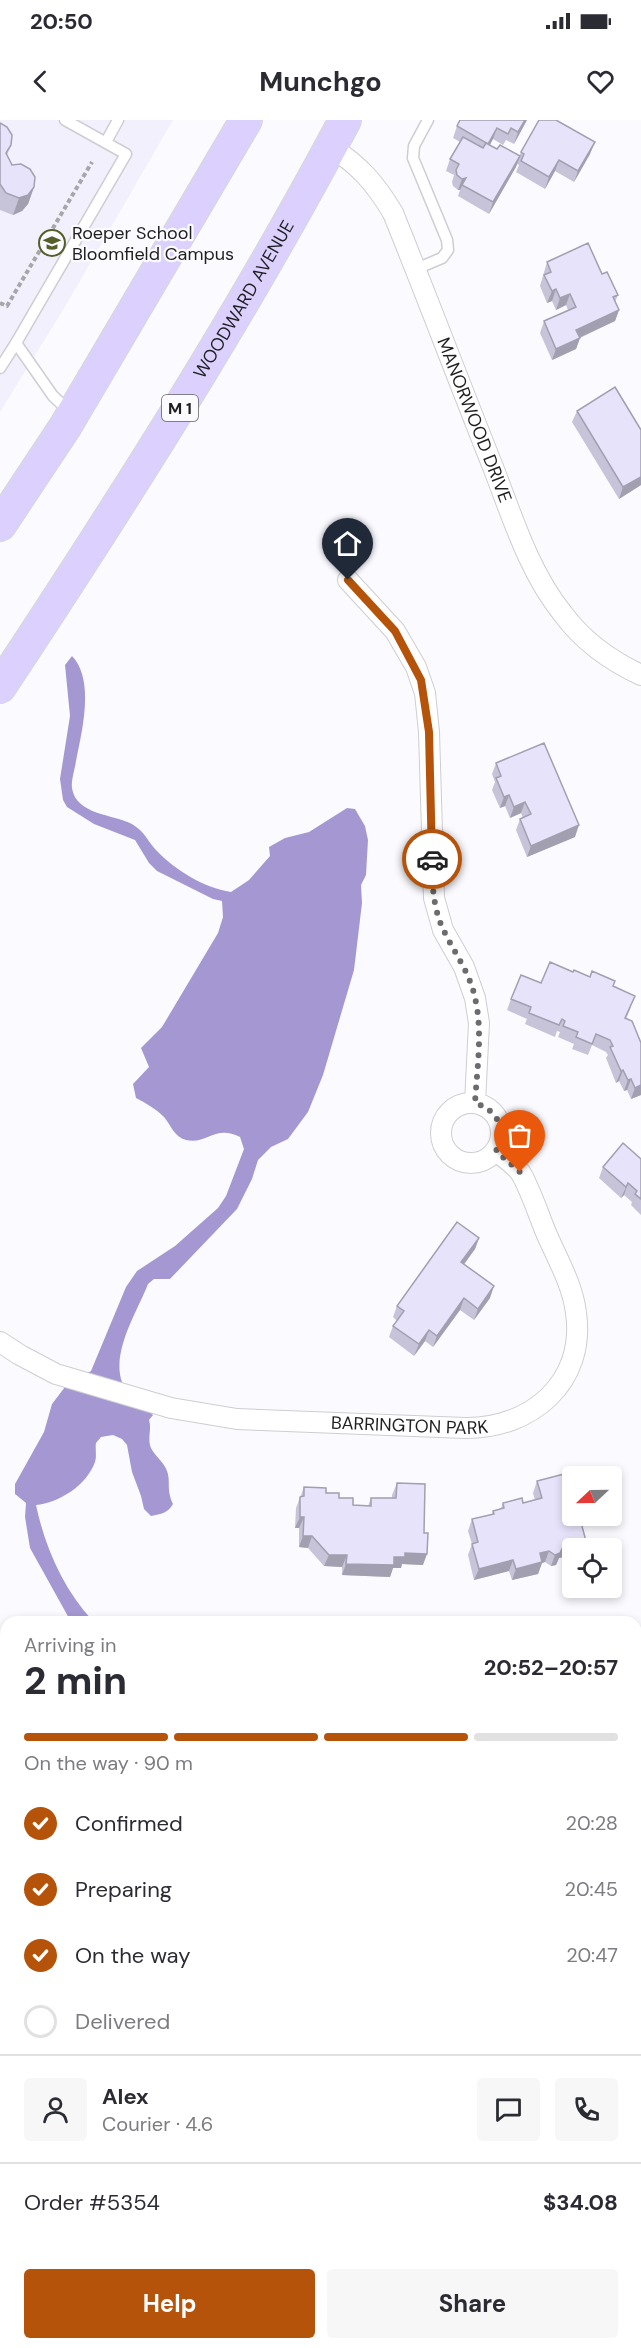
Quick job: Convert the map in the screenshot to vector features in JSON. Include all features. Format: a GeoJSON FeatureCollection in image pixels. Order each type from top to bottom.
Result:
{"type":"FeatureCollection","features":[{"type":"Feature","properties":{"kind":"main road"},"geometry":{"type":"LineString","coordinates":[[0,525],[72,414],[246,120]]}},
{"type":"Feature","properties":{"kind":"main road","name":"WOODWARD AVENUE"},"geometry":{"type":"LineString","coordinates":[[0,687],[180,407],[338,133]]}},
{"type":"Feature","properties":{"kind":"street","name":"MANORWOOD DRIVE"},"geometry":{"type":"LineString","coordinates":[[338,133],[351,160],[374,182],[393,213],[500,486],[543,585],[563,615],[586,639],[615,662],[641,675]]}},
{"type":"Feature","properties":{"kind":"street"},"geometry":{"type":"LineString","coordinates":[[348,580],[395,631],[416,667],[425,693],[429,732],[434,898],[443,930],[464,967],[476,998],[478,1023],[475,1103]]}},
{"type":"Feature","properties":{"kind":"street"},"geometry":{"type":"LineString","coordinates":[[475,1103],[484,1106],[497,1117],[501,1134],[496,1151],[482,1162],[463,1163],[448,1154],[442,1146],[440,1137],[444,1119],[457,1106],[475,1103]]}},
{"type":"Feature","properties":{"kind":"street","name":"BARRINGTON PARK"},"geometry":{"type":"LineString","coordinates":[[0,1342],[20,1356],[56,1374],[171,1408],[204,1415],[237,1419],[483,1428],[512,1421],[541,1404],[561,1382],[573,1356],[577,1336],[575,1305],[568,1283],[520,1172],[496,1151]]}},
{"type":"Feature","properties":{"kind":"lane"},"geometry":{"type":"LineString","coordinates":[[0,368],[126,154],[65,120]]}},
{"type":"Feature","properties":{"kind":"lane"},"geometry":{"type":"LineString","coordinates":[[106,142],[118,120]]}},
{"type":"Feature","properties":{"kind":"lane"},"geometry":{"type":"LineString","coordinates":[[416,269],[442,258],[448,250],[447,240],[413,158],[414,146],[428,120]]}},
{"type":"Feature","properties":{"kind":"lane"},"geometry":{"type":"LineString","coordinates":[[16,343],[53,396],[72,414]]}},
{"type":"Feature","properties":{"kind":"path"},"geometry":{"type":"LineString","coordinates":[[0,303],[7,306],[92,162]]}},
{"type":"Feature","properties":{"kind":"shaded area","name":"Roeper School Bloomfield Campus"},"geometry":{"type":"Polygon","coordinates":[[[0,120],[173,120],[66,305],[0,412],[0,120]]]}},
{"type":"Feature","properties":{"kind":"shaded area"},"geometry":{"type":"Polygon","coordinates":[[[72,656],[79,666],[85,692],[83,721],[72,782],[75,797],[88,809],[137,827],[164,857],[190,877],[211,887],[231,892],[249,880],[270,856],[269,847],[285,838],[309,832],[347,808],[355,809],[365,826],[368,840],[366,875],[361,885],[362,903],[354,970],[323,1075],[308,1112],[288,1139],[271,1147],[258,1160],[252,1179],[237,1209],[170,1279],[154,1279],[148,1284],[125,1336],[119,1364],[121,1378],[129,1394],[153,1415],[149,1420],[150,1444],[167,1471],[173,1504],[161,1514],[151,1516],[144,1509],[132,1472],[127,1445],[122,1439],[113,1435],[101,1437],[96,1443],[95,1462],[79,1485],[63,1497],[36,1505],[44,1536],[57,1567],[88,1616],[68,1616],[30,1548],[25,1517],[26,1503],[15,1494],[15,1484],[44,1432],[52,1404],[68,1383],[91,1371],[126,1287],[137,1271],[175,1246],[218,1208],[226,1196],[244,1149],[240,1137],[231,1134],[217,1134],[193,1141],[186,1140],[176,1134],[161,1114],[136,1098],[133,1084],[149,1067],[141,1048],[162,1027],[218,933],[223,917],[222,901],[213,899],[157,871],[149,863],[135,840],[94,824],[67,807],[63,800],[60,779],[70,716],[65,665],[72,656]]]}},
{"type":"Feature","properties":{"kind":"building"},"geometry":{"type":"Polygon","coordinates":[[[460,120],[525,120],[518,132],[511,128],[508,134],[497,128],[488,144],[457,126],[460,120]]]}},
{"type":"Feature","properties":{"kind":"building"},"geometry":{"type":"Polygon","coordinates":[[[539,120],[556,120],[595,142],[578,171],[559,160],[549,177],[521,161],[524,154],[521,152],[539,120]]]}},
{"type":"Feature","properties":{"kind":"building"},"geometry":{"type":"Polygon","coordinates":[[[0,123],[7,127],[12,135],[11,145],[6,153],[12,165],[21,164],[30,169],[35,177],[34,187],[28,195],[19,198],[6,193],[0,184],[0,123]]]}},
{"type":"Feature","properties":{"kind":"building"},"geometry":{"type":"Polygon","coordinates":[[[463,137],[483,148],[486,143],[497,149],[500,145],[520,156],[493,202],[462,185],[466,178],[462,179],[457,175],[456,170],[459,164],[450,159],[463,137]]]}},
{"type":"Feature","properties":{"kind":"building"},"geometry":{"type":"Polygon","coordinates":[[[588,243],[602,274],[607,272],[618,295],[613,297],[619,310],[576,330],[580,338],[556,349],[544,321],[576,307],[570,294],[560,298],[556,289],[552,291],[544,275],[551,272],[547,262],[588,243]]]}},
{"type":"Feature","properties":{"kind":"building"},"geometry":{"type":"Polygon","coordinates":[[[615,387],[641,430],[641,477],[623,487],[577,411],[615,387]]]}},
{"type":"Feature","properties":{"kind":"building"},"geometry":{"type":"Polygon","coordinates":[[[544,743],[579,825],[531,846],[520,819],[531,814],[525,802],[514,807],[509,795],[504,797],[496,778],[501,776],[496,763],[544,743]]]}},
{"type":"Feature","properties":{"kind":"building"},"geometry":{"type":"Polygon","coordinates":[[[550,962],[590,977],[592,971],[615,981],[613,986],[635,996],[625,1018],[632,1021],[641,1043],[641,1085],[635,1088],[631,1079],[628,1080],[623,1070],[621,1071],[610,1047],[613,1046],[610,1040],[596,1034],[592,1044],[576,1037],[578,1032],[563,1026],[565,1021],[562,1019],[559,1025],[529,1013],[531,1007],[511,999],[521,975],[541,983],[550,962]]]}},
{"type":"Feature","properties":{"kind":"building"},"geometry":{"type":"Polygon","coordinates":[[[623,1143],[641,1159],[641,1199],[635,1194],[637,1191],[628,1183],[626,1187],[603,1167],[623,1143]]]}},
{"type":"Feature","properties":{"kind":"building"},"geometry":{"type":"Polygon","coordinates":[[[457,1222],[479,1238],[461,1262],[494,1286],[478,1309],[464,1298],[437,1336],[429,1330],[419,1344],[393,1326],[404,1311],[397,1306],[457,1222]]]}},
{"type":"Feature","properties":{"kind":"building"},"geometry":{"type":"Polygon","coordinates":[[[562,1475],[562,1526],[582,1526],[585,1538],[562,1538],[560,1553],[555,1555],[549,1551],[540,1553],[542,1562],[516,1569],[513,1560],[479,1569],[472,1544],[478,1542],[472,1519],[494,1514],[493,1511],[504,1508],[503,1503],[522,1498],[523,1503],[542,1498],[537,1481],[562,1475]]]}},
{"type":"Feature","properties":{"kind":"building"},"geometry":{"type":"Polygon","coordinates":[[[397,1483],[425,1484],[424,1533],[428,1533],[427,1554],[405,1553],[405,1557],[394,1557],[394,1565],[346,1564],[347,1555],[329,1555],[312,1536],[303,1536],[304,1517],[300,1517],[300,1497],[304,1496],[304,1487],[326,1488],[326,1493],[339,1493],[339,1498],[353,1498],[353,1505],[371,1506],[371,1498],[396,1498],[397,1483]]]}},
{"type":"Feature","properties":{"kind":"way so far"},"geometry":{"type":"LineString","coordinates":[[432,859],[434,898],[438,915],[443,930],[471,982],[476,998],[478,1023],[475,1103],[491,1110],[497,1117],[501,1134],[496,1151],[520,1172]]}},
{"type":"Feature","properties":{"kind":"place","name":"Roeper School Bloomfield Campus"},"geometry":{"type":"Point","coordinates":[52,243]}},
{"type":"Feature","properties":{"kind":"route"},"geometry":{"type":"LineString","coordinates":[[348,580],[395,631],[416,667],[425,693],[429,732],[432,859]]}}]}
